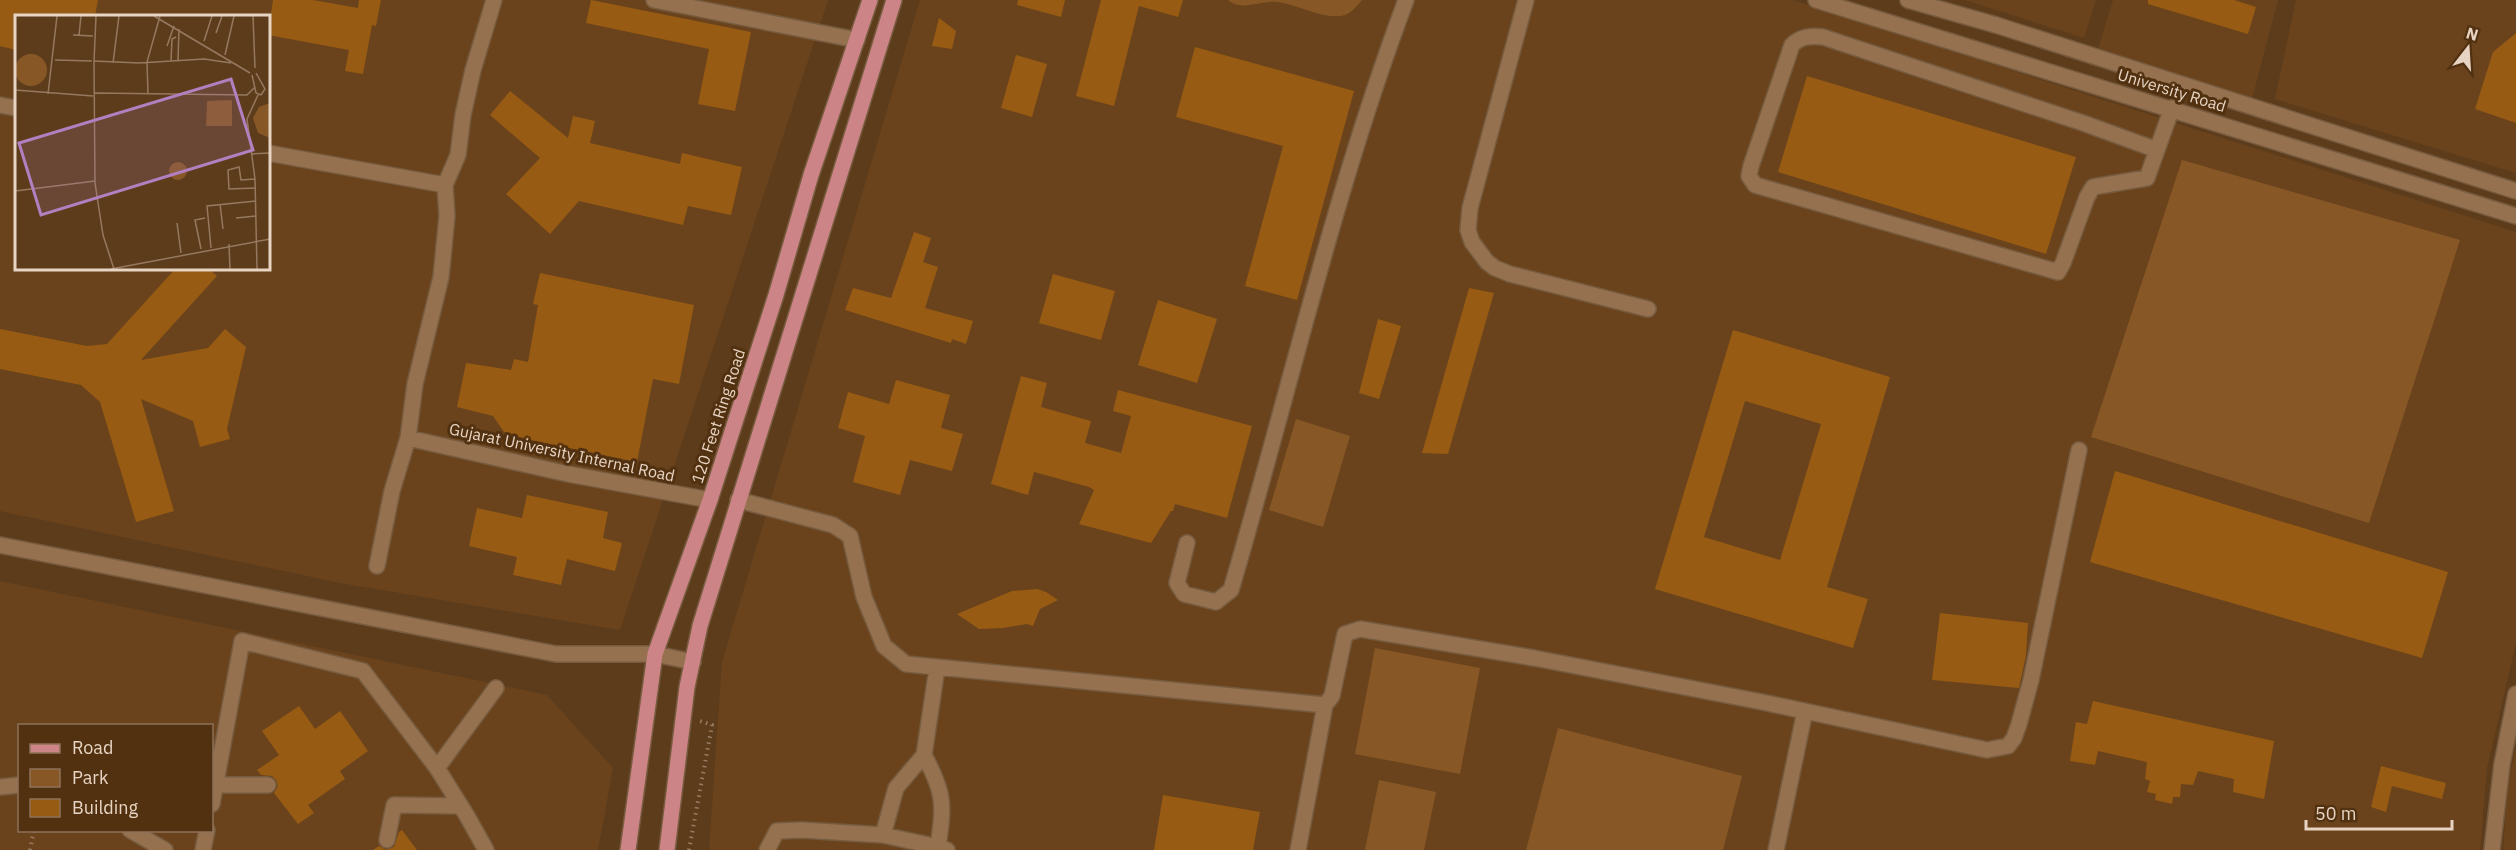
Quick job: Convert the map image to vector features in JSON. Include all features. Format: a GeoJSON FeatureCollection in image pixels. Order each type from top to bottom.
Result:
{"type":"FeatureCollection","features":[{"type":"Feature","properties":{"kind":"main road","name":"120 Feet Ring Road"},"geometry":{"type":"LineString","coordinates":[[628,850],[655,654],[710,500],[776,295],[811,175],[870,0]]}},
{"type":"Feature","properties":{"kind":"main road"},"geometry":{"type":"LineString","coordinates":[[667,850],[687,687],[700,626],[894,0]]}},
{"type":"Feature","properties":{"kind":"street"},"geometry":{"type":"LineString","coordinates":[[377,566],[392,491],[408,438],[415,384],[441,277],[447,216],[445,185],[458,155],[463,115],[473,70],[494,0]]}},
{"type":"Feature","properties":{"kind":"street"},"geometry":{"type":"LineString","coordinates":[[654,0],[857,40]]}},
{"type":"Feature","properties":{"kind":"street"},"geometry":{"type":"LineString","coordinates":[[1187,543],[1177,583],[1184,594],[1216,602],[1231,590],[1350,168],[1380,70],[1406,0]]}},
{"type":"Feature","properties":{"kind":"street"},"geometry":{"type":"LineString","coordinates":[[1526,0],[1470,208],[1468,230],[1472,242],[1487,262],[1510,274],[1648,309]]}},
{"type":"Feature","properties":{"kind":"street","name":"University Road"},"geometry":{"type":"LineString","coordinates":[[1816,0],[2516,216]]}},
{"type":"Feature","properties":{"kind":"street","name":"University Road"},"geometry":{"type":"LineString","coordinates":[[1908,0],[2018,32],[2516,191]]}},
{"type":"Feature","properties":{"kind":"street"},"geometry":{"type":"LineString","coordinates":[[2157,150],[1963,83],[1822,37],[1808,36],[1797,40],[1792,45],[1749,176],[1755,185],[2058,272],[2092,188],[2147,178],[2157,150],[2172,108]]}},
{"type":"Feature","properties":{"kind":"street"},"geometry":{"type":"LineString","coordinates":[[0,105],[15,108]]}},
{"type":"Feature","properties":{"kind":"street"},"geometry":{"type":"LineString","coordinates":[[270,153],[445,185]]}},
{"type":"Feature","properties":{"kind":"street","name":"Gujarat University Internal Road"},"geometry":{"type":"LineString","coordinates":[[408,438],[567,474],[710,500]]}},
{"type":"Feature","properties":{"kind":"street"},"geometry":{"type":"LineString","coordinates":[[1298,850],[1325,705],[1332,696],[1345,634],[1360,629],[1534,658],[1805,711],[1987,750],[2008,746],[2017,731],[2031,680],[2079,450]]}},
{"type":"Feature","properties":{"kind":"street"},"geometry":{"type":"LineString","coordinates":[[738,500],[833,525],[850,536],[864,597],[884,646],[906,664],[1325,705]]}},
{"type":"Feature","properties":{"kind":"street"},"geometry":{"type":"LineString","coordinates":[[0,544],[556,654],[655,654],[693,662]]}},
{"type":"Feature","properties":{"kind":"street"},"geometry":{"type":"LineString","coordinates":[[213,798],[242,641],[363,671],[436,768],[486,850]]}},
{"type":"Feature","properties":{"kind":"street"},"geometry":{"type":"LineString","coordinates":[[883,835],[896,788],[924,755],[937,668]]}},
{"type":"Feature","properties":{"kind":"street"},"geometry":{"type":"LineString","coordinates":[[436,768],[496,688]]}},
{"type":"Feature","properties":{"kind":"street"},"geometry":{"type":"LineString","coordinates":[[2492,850],[2502,764],[2516,694]]}},
{"type":"Feature","properties":{"kind":"street"},"geometry":{"type":"LineString","coordinates":[[1776,850],[1805,711]]}},
{"type":"Feature","properties":{"kind":"street"},"geometry":{"type":"LineString","coordinates":[[767,850],[777,831],[802,830],[883,835],[943,849],[943,808],[938,781],[924,755]]}},
{"type":"Feature","properties":{"kind":"street"},"geometry":{"type":"LineString","coordinates":[[0,787],[18,785]]}},
{"type":"Feature","properties":{"kind":"street"},"geometry":{"type":"LineString","coordinates":[[215,785],[268,785]]}},
{"type":"Feature","properties":{"kind":"street"},"geometry":{"type":"LineString","coordinates":[[387,840],[394,805],[461,806]]}},
{"type":"Feature","properties":{"kind":"street"},"geometry":{"type":"LineString","coordinates":[[132,832],[165,850]]}},
{"type":"Feature","properties":{"kind":"street"},"geometry":{"type":"LineString","coordinates":[[203,850],[207,832]]}},
{"type":"Feature","properties":{"kind":"path"},"geometry":{"type":"LineString","coordinates":[[685,715],[712,725],[689,850]]}},
{"type":"Feature","properties":{"kind":"path"},"geometry":{"type":"LineString","coordinates":[[30,850],[34,832]]}},
{"type":"Feature","properties":{"kind":"shaded area"},"geometry":{"type":"Polygon","coordinates":[[[0,0],[828,0],[620,630],[340,583],[0,511],[0,0]]]}},
{"type":"Feature","properties":{"kind":"shaded area"},"geometry":{"type":"Polygon","coordinates":[[[920,0],[1792,0],[2516,232],[2516,643],[2487,768],[2480,850],[709,850],[722,662],[920,0]]]}},
{"type":"Feature","properties":{"kind":"shaded area"},"geometry":{"type":"Polygon","coordinates":[[[1965,0],[2096,0],[2084,38],[1965,0]]]}},
{"type":"Feature","properties":{"kind":"shaded area"},"geometry":{"type":"Polygon","coordinates":[[[2113,0],[2278,0],[2252,99],[2098,49],[2113,0]]]}},
{"type":"Feature","properties":{"kind":"shaded area"},"geometry":{"type":"Polygon","coordinates":[[[2296,0],[2516,0],[2516,173],[2275,99],[2296,0]]]}},
{"type":"Feature","properties":{"kind":"shaded area"},"geometry":{"type":"Polygon","coordinates":[[[0,581],[547,695],[613,768],[598,850],[0,850],[0,581]]]}},
{"type":"Feature","properties":{"kind":"shaded area"},"geometry":{"type":"Polygon","coordinates":[[[2516,747],[2516,850],[2503,850],[2508,783],[2516,747]]]}},
{"type":"Feature","properties":{"kind":"green space"},"geometry":{"type":"Polygon","coordinates":[[[1228,0],[1362,0],[1350,13],[1328,16],[1277,2],[1239,5],[1228,0]]]}},
{"type":"Feature","properties":{"kind":"green space"},"geometry":{"type":"Polygon","coordinates":[[[2182,160],[2460,240],[2369,523],[2091,437],[2182,160]]]}},
{"type":"Feature","properties":{"kind":"green space"},"geometry":{"type":"Polygon","coordinates":[[[1296,419],[1350,436],[1323,527],[1269,510],[1296,419]]]}},
{"type":"Feature","properties":{"kind":"green space"},"geometry":{"type":"Polygon","coordinates":[[[1375,648],[1480,668],[1460,774],[1355,754],[1375,648]]]}},
{"type":"Feature","properties":{"kind":"green space"},"geometry":{"type":"Polygon","coordinates":[[[1558,728],[1742,776],[1723,850],[1526,850],[1558,728]]]}},
{"type":"Feature","properties":{"kind":"green space"},"geometry":{"type":"Polygon","coordinates":[[[1379,780],[1436,792],[1424,850],[1365,850],[1379,780]]]}},
{"type":"Feature","properties":{"kind":"building"},"geometry":{"type":"Polygon","coordinates":[[[0,0],[98,0],[95,15],[15,15],[15,50],[0,46],[0,0]]]}},
{"type":"Feature","properties":{"kind":"building"},"geometry":{"type":"Polygon","coordinates":[[[273,0],[313,0],[358,8],[359,0],[381,0],[376,26],[372,25],[363,74],[345,71],[349,50],[270,35],[273,0]]]}},
{"type":"Feature","properties":{"kind":"building"},"geometry":{"type":"Polygon","coordinates":[[[591,0],[751,32],[735,111],[698,104],[709,49],[586,23],[591,0]]]}},
{"type":"Feature","properties":{"kind":"building"},"geometry":{"type":"Polygon","coordinates":[[[1018,0],[1065,0],[1061,17],[1017,5],[1018,0]]]}},
{"type":"Feature","properties":{"kind":"building"},"geometry":{"type":"Polygon","coordinates":[[[1101,0],[1183,0],[1178,17],[1139,6],[1114,106],[1076,96],[1101,0]]]}},
{"type":"Feature","properties":{"kind":"building"},"geometry":{"type":"Polygon","coordinates":[[[2148,0],[2234,0],[2256,7],[2248,34],[2148,4],[2148,0]]]}},
{"type":"Feature","properties":{"kind":"building"},"geometry":{"type":"Polygon","coordinates":[[[939,18],[956,31],[952,49],[932,46],[939,18]]]}},
{"type":"Feature","properties":{"kind":"building"},"geometry":{"type":"Polygon","coordinates":[[[2516,33],[2516,123],[2475,109],[2493,52],[2516,33]]]}},
{"type":"Feature","properties":{"kind":"building"},"geometry":{"type":"Polygon","coordinates":[[[1195,47],[1354,91],[1297,300],[1245,286],[1283,146],[1176,117],[1195,47]]]}},
{"type":"Feature","properties":{"kind":"building"},"geometry":{"type":"Polygon","coordinates":[[[1016,55],[1047,64],[1032,117],[1001,108],[1016,55]]]}},
{"type":"Feature","properties":{"kind":"building"},"geometry":{"type":"Polygon","coordinates":[[[1807,76],[2076,157],[2046,254],[1778,172],[1807,76]]]}},
{"type":"Feature","properties":{"kind":"building"},"geometry":{"type":"Polygon","coordinates":[[[510,91],[568,138],[573,116],[595,121],[590,143],[680,164],[682,153],[742,167],[731,215],[688,206],[683,225],[579,201],[550,234],[506,194],[540,158],[490,115],[510,91]]]}},
{"type":"Feature","properties":{"kind":"building"},"geometry":{"type":"Polygon","coordinates":[[[914,232],[931,238],[923,262],[938,267],[925,308],[973,321],[966,344],[952,339],[951,343],[845,310],[853,288],[891,298],[914,232]]]}},
{"type":"Feature","properties":{"kind":"building"},"geometry":{"type":"Polygon","coordinates":[[[174,270],[210,270],[217,276],[141,360],[208,348],[225,329],[246,347],[227,429],[230,439],[200,447],[193,421],[141,399],[174,511],[136,522],[100,402],[81,385],[0,369],[0,329],[87,346],[107,344],[174,270]]]}},
{"type":"Feature","properties":{"kind":"building"},"geometry":{"type":"Polygon","coordinates":[[[540,273],[694,305],[679,384],[653,379],[637,462],[526,439],[504,432],[493,416],[457,407],[466,363],[511,370],[514,359],[528,362],[538,305],[533,304],[540,273]]]}},
{"type":"Feature","properties":{"kind":"building"},"geometry":{"type":"Polygon","coordinates":[[[1053,274],[1115,291],[1101,340],[1039,323],[1053,274]]]}},
{"type":"Feature","properties":{"kind":"building"},"geometry":{"type":"Polygon","coordinates":[[[1469,288],[1494,293],[1448,454],[1422,453],[1469,288]]]}},
{"type":"Feature","properties":{"kind":"building"},"geometry":{"type":"Polygon","coordinates":[[[1158,300],[1217,319],[1197,383],[1138,365],[1158,300]]]}},
{"type":"Feature","properties":{"kind":"building"},"geometry":{"type":"Polygon","coordinates":[[[1378,319],[1401,326],[1379,399],[1359,393],[1378,319]]]}},
{"type":"Feature","properties":{"kind":"building"},"geometry":{"type":"Polygon","coordinates":[[[1733,330],[1890,377],[1827,587],[1868,599],[1853,648],[1655,589],[1733,330]],[[1745,401],[1704,537],[1780,560],[1821,424],[1745,401]]]}},
{"type":"Feature","properties":{"kind":"building"},"geometry":{"type":"Polygon","coordinates":[[[1021,376],[1047,383],[1041,407],[1091,421],[1085,443],[1121,453],[1131,416],[1113,411],[1118,390],[1252,426],[1227,518],[1175,504],[1173,511],[1151,543],[1079,524],[1094,490],[1089,487],[1034,472],[1028,495],[991,484],[1021,376]]]}},
{"type":"Feature","properties":{"kind":"building"},"geometry":{"type":"Polygon","coordinates":[[[896,380],[950,395],[941,428],[963,434],[952,471],[910,460],[900,495],[853,482],[865,436],[838,428],[848,392],[889,404],[896,380]]]}},
{"type":"Feature","properties":{"kind":"building"},"geometry":{"type":"Polygon","coordinates":[[[2115,471],[2448,572],[2422,658],[2090,562],[2115,471]]]}},
{"type":"Feature","properties":{"kind":"building"},"geometry":{"type":"Polygon","coordinates":[[[527,495],[608,512],[603,538],[622,543],[615,571],[567,559],[561,585],[513,575],[517,557],[469,546],[477,508],[522,518],[527,495]]]}},
{"type":"Feature","properties":{"kind":"building"},"geometry":{"type":"Polygon","coordinates":[[[1037,589],[1058,600],[1040,609],[1033,626],[1027,624],[979,629],[957,614],[1012,591],[1037,589]]]}},
{"type":"Feature","properties":{"kind":"building"},"geometry":{"type":"Polygon","coordinates":[[[1940,613],[2028,623],[2026,655],[2019,688],[1932,680],[1940,613]]]}},
{"type":"Feature","properties":{"kind":"building"},"geometry":{"type":"Polygon","coordinates":[[[2093,701],[2274,741],[2264,799],[2233,792],[2234,779],[2198,771],[2193,785],[2181,784],[2180,797],[2173,797],[2172,804],[2155,800],[2156,794],[2147,792],[2150,781],[2145,779],[2147,762],[2098,751],[2095,765],[2070,761],[2076,722],[2087,724],[2093,701]]]}},
{"type":"Feature","properties":{"kind":"building"},"geometry":{"type":"Polygon","coordinates":[[[299,706],[315,729],[340,711],[368,751],[340,771],[345,779],[308,805],[314,813],[298,824],[274,793],[278,786],[276,780],[272,776],[261,775],[257,770],[279,755],[262,731],[299,706]]]}},
{"type":"Feature","properties":{"kind":"building"},"geometry":{"type":"Polygon","coordinates":[[[2381,766],[2446,783],[2442,799],[2392,786],[2386,812],[2371,807],[2381,766]]]}},
{"type":"Feature","properties":{"kind":"building"},"geometry":{"type":"Polygon","coordinates":[[[1163,795],[1260,812],[1253,850],[1154,850],[1163,795]]]}},
{"type":"Feature","properties":{"kind":"building"},"geometry":{"type":"Polygon","coordinates":[[[402,830],[417,850],[386,850],[394,847],[399,832],[402,830]]]}},
{"type":"Feature","properties":{"kind":"building"},"geometry":{"type":"Polygon","coordinates":[[[379,846],[386,850],[373,850],[379,846]]]}}]}
